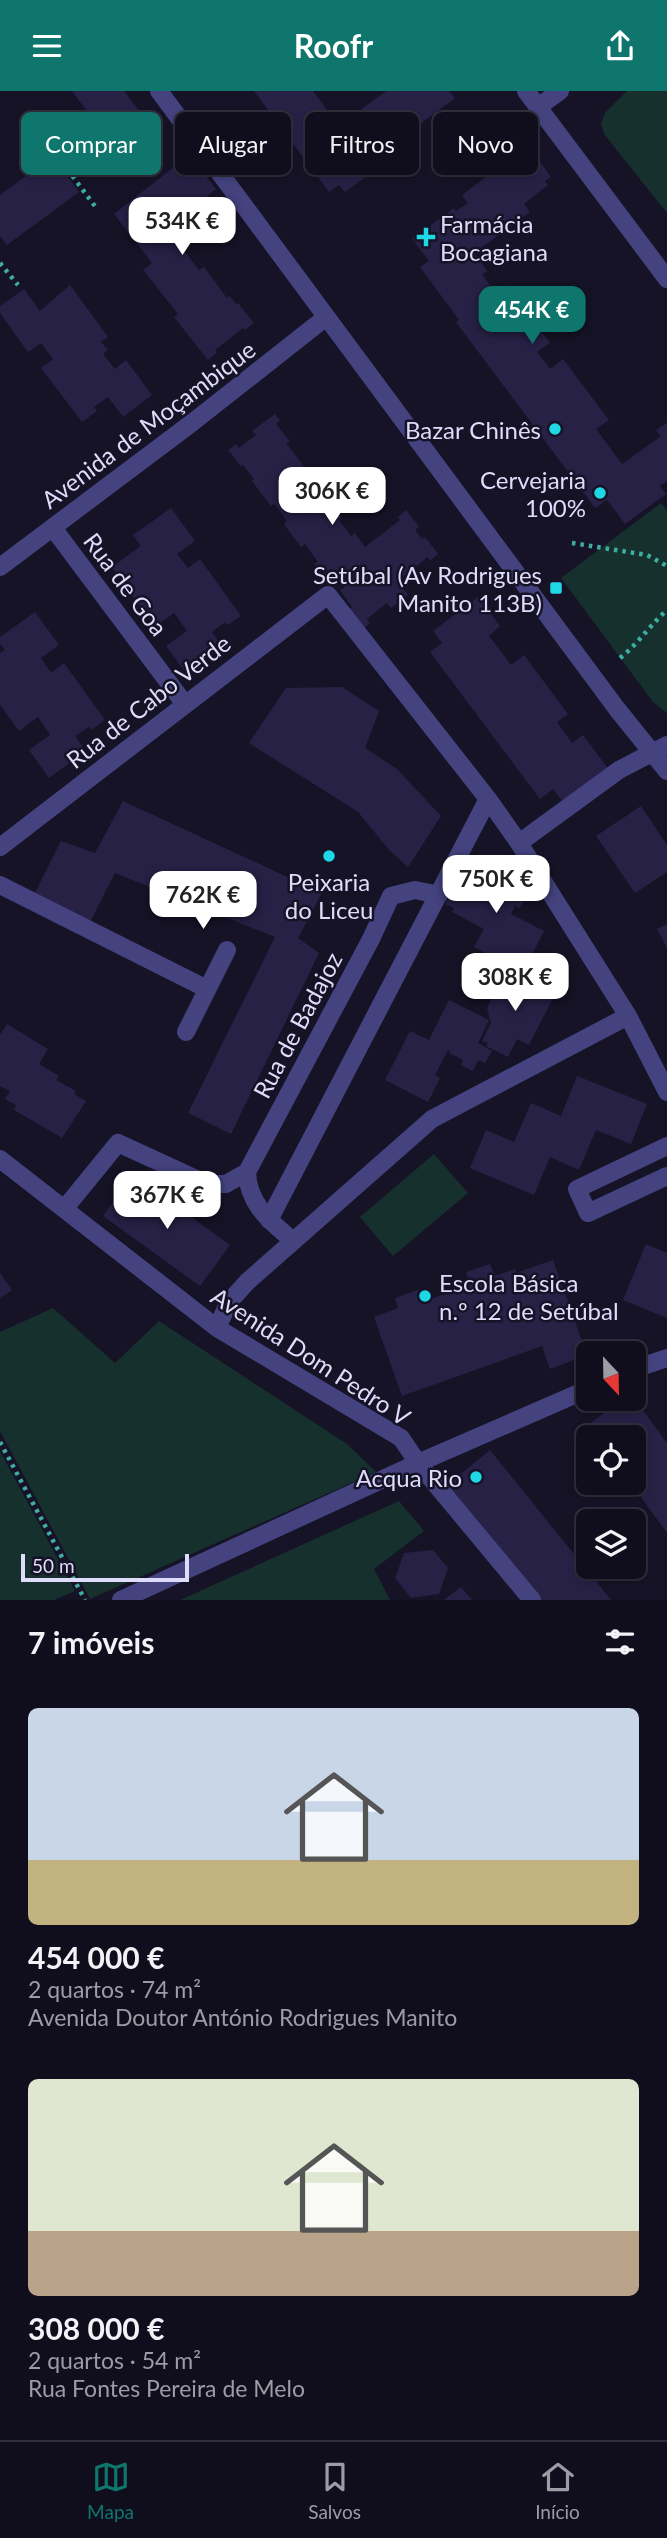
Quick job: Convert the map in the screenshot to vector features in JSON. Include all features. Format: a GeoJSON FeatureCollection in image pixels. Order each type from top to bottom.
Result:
{"type":"FeatureCollection","features":[{"type":"Feature","properties":{"kind":"street"},"geometry":{"type":"LineString","coordinates":[[159,91],[617,709],[660,749],[667,771]]}},
{"type":"Feature","properties":{"kind":"street"},"geometry":{"type":"LineString","coordinates":[[527,91],[667,279]]}},
{"type":"Feature","properties":{"kind":"street"},"geometry":{"type":"LineString","coordinates":[[538,107],[559,91]]}},
{"type":"Feature","properties":{"kind":"street","name":"Avenida de Moçambique"},"geometry":{"type":"LineString","coordinates":[[0,567],[193,422],[325,318]]}},
{"type":"Feature","properties":{"kind":"street","name":"Rua de Goa"},"geometry":{"type":"LineString","coordinates":[[53,528],[184,703]]}},
{"type":"Feature","properties":{"kind":"street","name":"Rua de Cabo Verde"},"geometry":{"type":"LineString","coordinates":[[0,847],[328,595],[488,799]]}},
{"type":"Feature","properties":{"kind":"street"},"geometry":{"type":"LineString","coordinates":[[519,843],[620,770],[660,749]]}},
{"type":"Feature","properties":{"kind":"street"},"geometry":{"type":"LineString","coordinates":[[269,1220],[488,799],[519,843],[628,1016],[667,1093]]}},
{"type":"Feature","properties":{"kind":"street"},"geometry":{"type":"LineString","coordinates":[[0,885],[207,989]]}},
{"type":"Feature","properties":{"kind":"street","name":"Rua de Badajoz"},"geometry":{"type":"LineString","coordinates":[[247,1173],[391,896],[415,890],[439,895]]}},
{"type":"Feature","properties":{"kind":"street"},"geometry":{"type":"LineString","coordinates":[[186,1032],[227,950]]}},
{"type":"Feature","properties":{"kind":"street"},"geometry":{"type":"LineString","coordinates":[[218,1328],[225,1308],[234,1295],[292,1240],[432,1119],[628,1016]]}},
{"type":"Feature","properties":{"kind":"street"},"geometry":{"type":"LineString","coordinates":[[65,1208],[118,1143],[216,1186],[230,1183],[247,1173],[248,1188],[269,1220],[292,1240]]}},
{"type":"Feature","properties":{"kind":"street"},"geometry":{"type":"LineString","coordinates":[[667,1146],[577,1189],[588,1213],[667,1176]]}},
{"type":"Feature","properties":{"kind":"street","name":"Avenida Dom Pedro V"},"geometry":{"type":"LineString","coordinates":[[0,1159],[218,1328],[401,1438],[418,1463],[532,1600]]}},
{"type":"Feature","properties":{"kind":"street"},"geometry":{"type":"LineString","coordinates":[[646,1366],[666,1360]]}},
{"type":"Feature","properties":{"kind":"street"},"geometry":{"type":"LineString","coordinates":[[121,1600],[418,1463],[576,1394]]}},
{"type":"Feature","properties":{"kind":"path"},"geometry":{"type":"LineString","coordinates":[[72,175],[97,209]]}},
{"type":"Feature","properties":{"kind":"path"},"geometry":{"type":"LineString","coordinates":[[0,263],[18,285]]}},
{"type":"Feature","properties":{"kind":"path"},"geometry":{"type":"LineString","coordinates":[[572,543],[647,555],[667,566]]}},
{"type":"Feature","properties":{"kind":"path"},"geometry":{"type":"LineString","coordinates":[[620,658],[637,645],[667,610]]}},
{"type":"Feature","properties":{"kind":"path"},"geometry":{"type":"LineString","coordinates":[[0,1442],[85,1600]]}},
{"type":"Feature","properties":{"kind":"green space"},"geometry":{"type":"Polygon","coordinates":[[[627,91],[667,91],[667,213],[604,134],[601,123],[605,113],[627,91]]]}},
{"type":"Feature","properties":{"kind":"green space"},"geometry":{"type":"Polygon","coordinates":[[[661,503],[667,510],[667,713],[653,702],[561,578],[661,503]]]}},
{"type":"Feature","properties":{"kind":"green space"},"geometry":{"type":"Polygon","coordinates":[[[434,1154],[468,1193],[393,1256],[360,1217],[434,1154]]]}},
{"type":"Feature","properties":{"kind":"green space"},"geometry":{"type":"Polygon","coordinates":[[[53,1308],[115,1363],[159,1321],[347,1444],[376,1472],[90,1599],[0,1431],[0,1332],[53,1308]]]}},
{"type":"Feature","properties":{"kind":"green space"},"geometry":{"type":"Polygon","coordinates":[[[0,1451],[75,1591],[54,1600],[0,1600],[0,1451]]]}},
{"type":"Feature","properties":{"kind":"green space"},"geometry":{"type":"Polygon","coordinates":[[[399,1501],[424,1531],[374,1569],[390,1600],[180,1600],[399,1501]]]}},
{"type":"Feature","properties":{"kind":"building"},"geometry":{"type":"Polygon","coordinates":[[[72,91],[124,91],[140,112],[88,112],[72,91]]]}},
{"type":"Feature","properties":{"kind":"building"},"geometry":{"type":"Polygon","coordinates":[[[254,91],[313,91],[329,112],[305,112],[305,160],[291,141],[291,112],[270,112],[254,91]]]}},
{"type":"Feature","properties":{"kind":"building"},"geometry":{"type":"Polygon","coordinates":[[[386,91],[449,91],[455,98],[419,125],[419,112],[358,112],[386,91]]]}},
{"type":"Feature","properties":{"kind":"building"},"geometry":{"type":"Polygon","coordinates":[[[538,159],[551,177],[545,181],[548,185],[524,204],[530,212],[474,253],[487,271],[482,274],[495,293],[506,285],[550,343],[537,352],[550,369],[563,359],[609,420],[596,429],[622,464],[661,436],[656,430],[667,423],[667,481],[660,486],[666,494],[625,524],[607,500],[595,508],[456,322],[459,320],[420,267],[429,261],[412,239],[454,208],[456,211],[468,203],[462,195],[489,175],[538,175],[538,159]]]}},
{"type":"Feature","properties":{"kind":"building"},"geometry":{"type":"Polygon","coordinates":[[[175,166],[175,175],[205,175],[216,189],[207,196],[209,199],[168,230],[199,270],[204,267],[227,298],[230,296],[238,303],[254,323],[245,330],[243,328],[215,350],[217,353],[208,360],[174,317],[178,314],[143,270],[152,263],[114,214],[175,166]]]}},
{"type":"Feature","properties":{"kind":"building"},"geometry":{"type":"Polygon","coordinates":[[[27,175],[67,175],[79,192],[7,245],[0,236],[0,195],[27,175]]]}},
{"type":"Feature","properties":{"kind":"building"},"geometry":{"type":"Polygon","coordinates":[[[316,175],[368,175],[345,192],[339,185],[329,192],[316,175]]]}},
{"type":"Feature","properties":{"kind":"building"},"geometry":{"type":"Polygon","coordinates":[[[70,285],[108,337],[101,342],[108,350],[103,354],[115,369],[126,360],[152,395],[123,417],[108,397],[94,407],[97,411],[82,422],[41,368],[53,359],[41,343],[28,352],[0,313],[0,306],[24,289],[40,311],[70,285]]]}},
{"type":"Feature","properties":{"kind":"building"},"geometry":{"type":"Polygon","coordinates":[[[275,414],[280,421],[276,424],[290,441],[286,443],[311,475],[306,478],[319,495],[323,492],[342,517],[339,520],[351,536],[355,533],[365,547],[400,520],[398,517],[406,510],[419,527],[415,530],[422,539],[425,537],[438,554],[430,561],[428,557],[397,581],[408,595],[391,608],[387,603],[367,619],[370,623],[363,629],[348,610],[352,607],[340,590],[345,587],[331,569],[323,575],[314,564],[318,562],[305,544],[301,547],[284,524],[287,521],[274,504],[271,506],[252,481],[254,479],[228,450],[236,444],[239,448],[256,435],[252,431],[275,414]]]}},
{"type":"Feature","properties":{"kind":"building"},"geometry":{"type":"Polygon","coordinates":[[[171,508],[195,541],[177,554],[188,568],[200,559],[241,616],[228,625],[225,622],[212,632],[222,647],[186,673],[166,646],[187,631],[174,613],[155,627],[112,567],[141,546],[133,535],[171,508]]]}},
{"type":"Feature","properties":{"kind":"building"},"geometry":{"type":"Polygon","coordinates":[[[478,597],[500,626],[489,636],[511,665],[524,655],[568,714],[557,722],[572,743],[583,735],[610,771],[565,804],[553,789],[540,799],[430,652],[442,643],[433,631],[478,597]]]}},
{"type":"Feature","properties":{"kind":"building"},"geometry":{"type":"Polygon","coordinates":[[[35,612],[59,645],[41,658],[51,673],[64,663],[105,720],[91,730],[89,727],[75,736],[86,751],[49,778],[29,750],[50,735],[38,717],[19,731],[0,705],[0,653],[5,650],[0,644],[0,637],[35,612]]]}},
{"type":"Feature","properties":{"kind":"building"},"geometry":{"type":"Polygon","coordinates":[[[342,687],[379,711],[365,748],[397,769],[441,816],[408,867],[390,851],[358,812],[249,743],[286,688],[342,687]]]}},
{"type":"Feature","properties":{"kind":"building"},"geometry":{"type":"Polygon","coordinates":[[[123,801],[322,893],[298,938],[319,953],[231,1134],[188,1113],[275,937],[115,873],[89,924],[33,897],[61,841],[95,853],[123,801]]]}},
{"type":"Feature","properties":{"kind":"building"},"geometry":{"type":"Polygon","coordinates":[[[641,806],[667,845],[667,872],[635,893],[596,836],[641,806]]]}},
{"type":"Feature","properties":{"kind":"building"},"geometry":{"type":"Polygon","coordinates":[[[476,858],[514,877],[509,887],[527,896],[520,908],[515,906],[511,914],[544,931],[523,972],[474,947],[484,929],[452,912],[454,908],[445,904],[463,875],[466,877],[476,858]]]}},
{"type":"Feature","properties":{"kind":"building"},"geometry":{"type":"Polygon","coordinates":[[[667,924],[667,948],[657,929],[667,924]]]}},
{"type":"Feature","properties":{"kind":"building"},"geometry":{"type":"Polygon","coordinates":[[[505,971],[554,996],[529,1045],[517,1039],[508,1057],[486,1046],[488,1043],[482,1041],[491,1023],[487,1008],[505,971]]]}},
{"type":"Feature","properties":{"kind":"building"},"geometry":{"type":"Polygon","coordinates":[[[449,1000],[489,1020],[478,1043],[492,1051],[485,1063],[478,1060],[473,1071],[461,1065],[463,1060],[448,1050],[435,1075],[440,1078],[428,1102],[385,1080],[410,1031],[429,1040],[449,1000]]]}},
{"type":"Feature","properties":{"kind":"building"},"geometry":{"type":"Polygon","coordinates":[[[7,1024],[48,1049],[39,1064],[59,1076],[56,1080],[76,1091],[74,1094],[86,1101],[62,1138],[14,1110],[16,1105],[5,1099],[10,1091],[0,1086],[0,1035],[7,1024]]]}},
{"type":"Feature","properties":{"kind":"building"},"geometry":{"type":"Polygon","coordinates":[[[577,1076],[647,1104],[631,1144],[596,1130],[579,1170],[550,1157],[534,1195],[470,1168],[486,1130],[514,1142],[531,1103],[561,1116],[577,1076]]]}},
{"type":"Feature","properties":{"kind":"building"},"geometry":{"type":"Polygon","coordinates":[[[133,1175],[230,1245],[200,1286],[103,1216],[133,1175]]]}},
{"type":"Feature","properties":{"kind":"building"},"geometry":{"type":"Polygon","coordinates":[[[646,1244],[667,1253],[667,1318],[623,1300],[646,1244]]]}},
{"type":"Feature","properties":{"kind":"building"},"geometry":{"type":"Polygon","coordinates":[[[553,1260],[582,1341],[576,1341],[576,1359],[550,1369],[542,1346],[402,1396],[374,1317],[398,1308],[395,1298],[421,1289],[425,1301],[471,1285],[466,1272],[490,1264],[495,1276],[515,1269],[516,1273],[553,1260]]]}},
{"type":"Feature","properties":{"kind":"building"},"geometry":{"type":"Polygon","coordinates":[[[0,1273],[12,1290],[0,1298],[0,1273]]]}},
{"type":"Feature","properties":{"kind":"building"},"geometry":{"type":"Polygon","coordinates":[[[607,1411],[644,1411],[667,1443],[667,1533],[639,1495],[646,1495],[646,1425],[588,1425],[607,1411]]]}},
{"type":"Feature","properties":{"kind":"building"},"geometry":{"type":"Polygon","coordinates":[[[490,1450],[576,1557],[576,1579],[594,1579],[611,1600],[540,1600],[448,1485],[490,1450]]]}},
{"type":"Feature","properties":{"kind":"building"},"geometry":{"type":"Polygon","coordinates":[[[433,1550],[448,1568],[439,1594],[411,1598],[395,1578],[404,1553],[433,1550]]]}},
{"type":"Feature","properties":{"kind":"building"},"geometry":{"type":"Polygon","coordinates":[[[461,1587],[472,1600],[444,1600],[461,1587]]]}},
{"type":"Feature","properties":{"kind":"place","name":"Farmácia Bocagiana"},"geometry":{"type":"Point","coordinates":[426,237]}},
{"type":"Feature","properties":{"kind":"place","name":"Bazar Chinês"},"geometry":{"type":"Point","coordinates":[555,429]}},
{"type":"Feature","properties":{"kind":"place","name":"Cervejaria 100%"},"geometry":{"type":"Point","coordinates":[600,493]}},
{"type":"Feature","properties":{"kind":"place","name":"Setúbal (Av Rodrigues Manito 113B)"},"geometry":{"type":"Point","coordinates":[556,588]}},
{"type":"Feature","properties":{"kind":"place","name":"Peixaria do Liceu"},"geometry":{"type":"Point","coordinates":[329,856]}},
{"type":"Feature","properties":{"kind":"place","name":"Escola Básica n.º 12 de Setúbal"},"geometry":{"type":"Point","coordinates":[425,1296]}},
{"type":"Feature","properties":{"kind":"place","name":"Acqua Rio"},"geometry":{"type":"Point","coordinates":[476,1477]}}]}
